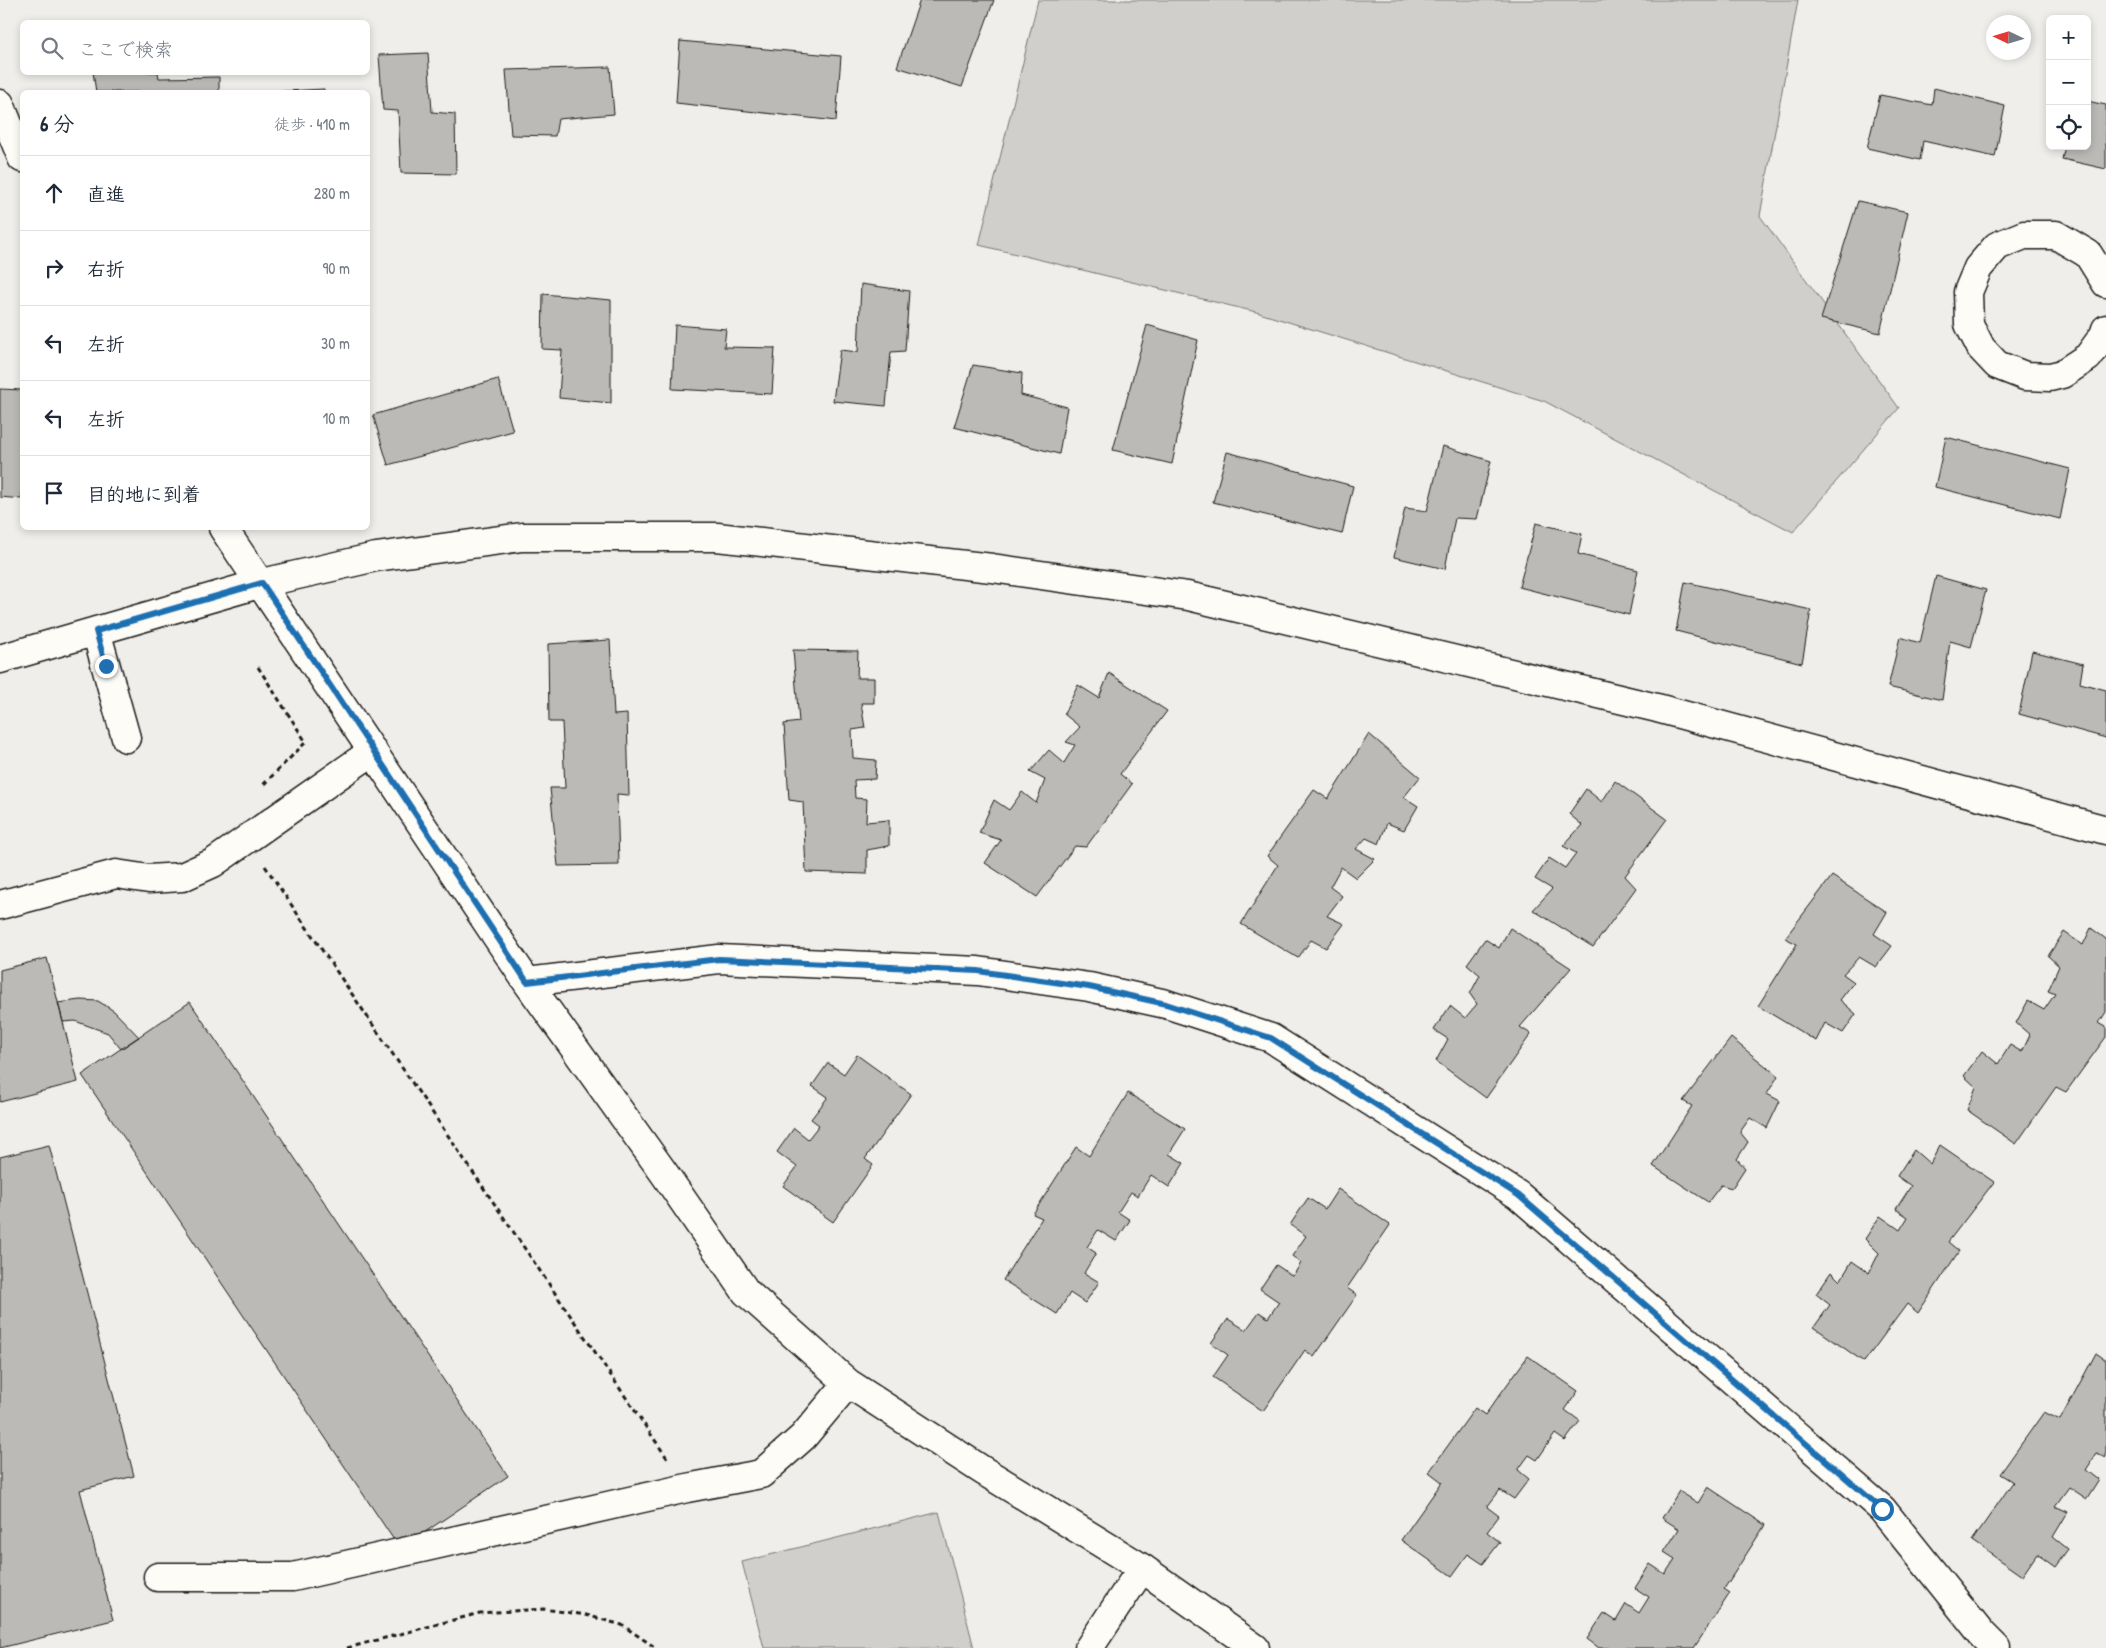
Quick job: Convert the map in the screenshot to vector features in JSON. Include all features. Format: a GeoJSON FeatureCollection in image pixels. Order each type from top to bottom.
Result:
{"type":"FeatureCollection","features":[{"type":"Feature","properties":{"kind":"street"},"geometry":{"type":"LineString","coordinates":[[0,104],[20,153]]}},
{"type":"Feature","properties":{"kind":"street"},"geometry":{"type":"LineString","coordinates":[[2106,283],[2088,254],[2056,236],[2024,235],[1998,246],[1978,268],[1968,292],[1969,324],[1981,348],[1997,364],[2025,376],[2050,377],[2062,374],[2088,357],[2104,336],[2106,329]]}},
{"type":"Feature","properties":{"kind":"street"},"geometry":{"type":"LineString","coordinates":[[224,530],[262,583],[527,982],[664,1173],[746,1292],[848,1383],[982,1470],[1142,1568],[1255,1648]]}},
{"type":"Feature","properties":{"kind":"street"},"geometry":{"type":"LineString","coordinates":[[0,659],[262,583],[376,557],[522,537],[717,537],[992,568],[1188,596],[1657,708],[2106,830]]}},
{"type":"Feature","properties":{"kind":"street"},"geometry":{"type":"LineString","coordinates":[[96,631],[126,738]]}},
{"type":"Feature","properties":{"kind":"street"},"geometry":{"type":"LineString","coordinates":[[0,905],[116,874],[149,879],[182,876],[213,863],[373,751]]}},
{"type":"Feature","properties":{"kind":"street"},"geometry":{"type":"LineString","coordinates":[[527,982],[719,959],[978,971],[1089,987],[1166,1004],[1271,1038],[1518,1195],[1882,1509],[1982,1634],[1996,1648]]}},
{"type":"Feature","properties":{"kind":"street"},"geometry":{"type":"LineString","coordinates":[[158,1577],[293,1577],[688,1488],[761,1474],[803,1437],[848,1383]]}},
{"type":"Feature","properties":{"kind":"street"},"geometry":{"type":"LineString","coordinates":[[1089,1648],[1142,1568]]}},
{"type":"Feature","properties":{"kind":"path"},"geometry":{"type":"LineString","coordinates":[[258,667],[306,742],[259,789]]}},
{"type":"Feature","properties":{"kind":"path"},"geometry":{"type":"LineString","coordinates":[[265,865],[688,1488]]}},
{"type":"Feature","properties":{"kind":"path"},"geometry":{"type":"LineString","coordinates":[[347,1648],[480,1613],[543,1609],[586,1615],[622,1625],[656,1648]]}},
{"type":"Feature","properties":{"kind":"shaded area"},"geometry":{"type":"Polygon","coordinates":[[[1038,0],[1798,0],[1760,216],[1899,408],[1793,532],[1544,401],[1256,312],[979,245],[1038,0]]]}},
{"type":"Feature","properties":{"kind":"shaded area"},"geometry":{"type":"Polygon","coordinates":[[[939,1512],[974,1648],[764,1648],[742,1562],[939,1512]]]}},
{"type":"Feature","properties":{"kind":"building"},"geometry":{"type":"Polygon","coordinates":[[[920,0],[994,0],[962,87],[897,67],[920,0]]]}},
{"type":"Feature","properties":{"kind":"building"},"geometry":{"type":"Polygon","coordinates":[[[680,41],[841,56],[836,121],[676,103],[680,41]]]}},
{"type":"Feature","properties":{"kind":"building"},"geometry":{"type":"Polygon","coordinates":[[[428,53],[432,112],[455,114],[456,174],[401,173],[398,111],[383,110],[379,55],[428,53]]]}},
{"type":"Feature","properties":{"kind":"building"},"geometry":{"type":"Polygon","coordinates":[[[610,67],[614,114],[558,119],[555,136],[511,135],[506,70],[610,67]]]}},
{"type":"Feature","properties":{"kind":"building"},"geometry":{"type":"Polygon","coordinates":[[[93,75],[158,75],[159,78],[219,77],[219,90],[96,90],[93,75]]]}},
{"type":"Feature","properties":{"kind":"building"},"geometry":{"type":"Polygon","coordinates":[[[1934,88],[2005,106],[1995,157],[1923,141],[1920,160],[1867,148],[1880,95],[1932,105],[1934,88]]]}},
{"type":"Feature","properties":{"kind":"building"},"geometry":{"type":"Polygon","coordinates":[[[2091,102],[2106,105],[2106,169],[2062,159],[2064,150],[2091,150],[2091,102]]]}},
{"type":"Feature","properties":{"kind":"building"},"geometry":{"type":"Polygon","coordinates":[[[1858,201],[1908,212],[1880,333],[1821,319],[1858,201]]]}},
{"type":"Feature","properties":{"kind":"building"},"geometry":{"type":"Polygon","coordinates":[[[861,284],[909,291],[905,351],[891,352],[886,406],[833,401],[840,350],[858,352],[861,284]]]}},
{"type":"Feature","properties":{"kind":"building"},"geometry":{"type":"Polygon","coordinates":[[[543,294],[611,300],[611,403],[559,398],[562,350],[542,349],[543,294]]]}},
{"type":"Feature","properties":{"kind":"building"},"geometry":{"type":"Polygon","coordinates":[[[675,325],[726,329],[724,347],[775,348],[772,394],[672,389],[675,325]]]}},
{"type":"Feature","properties":{"kind":"building"},"geometry":{"type":"Polygon","coordinates":[[[1147,325],[1198,340],[1172,464],[1113,450],[1147,325]]]}},
{"type":"Feature","properties":{"kind":"building"},"geometry":{"type":"Polygon","coordinates":[[[973,365],[1022,373],[1021,395],[1067,407],[1059,454],[954,427],[973,365]]]}},
{"type":"Feature","properties":{"kind":"building"},"geometry":{"type":"Polygon","coordinates":[[[498,379],[513,431],[388,465],[373,415],[498,379]]]}},
{"type":"Feature","properties":{"kind":"building"},"geometry":{"type":"Polygon","coordinates":[[[0,389],[20,390],[20,499],[0,497],[0,389]]]}},
{"type":"Feature","properties":{"kind":"building"},"geometry":{"type":"Polygon","coordinates":[[[1946,437],[2070,469],[2060,519],[1935,487],[1946,437]]]}},
{"type":"Feature","properties":{"kind":"building"},"geometry":{"type":"Polygon","coordinates":[[[1443,446],[1491,461],[1477,519],[1455,518],[1445,569],[1394,557],[1405,508],[1427,511],[1443,446]]]}},
{"type":"Feature","properties":{"kind":"building"},"geometry":{"type":"Polygon","coordinates":[[[1227,452],[1353,486],[1342,534],[1213,502],[1227,452]]]}},
{"type":"Feature","properties":{"kind":"building"},"geometry":{"type":"Polygon","coordinates":[[[1536,523],[1582,534],[1578,554],[1638,570],[1629,615],[1519,587],[1536,523]]]}},
{"type":"Feature","properties":{"kind":"building"},"geometry":{"type":"Polygon","coordinates":[[[1936,576],[1986,590],[1971,647],[1950,641],[1942,700],[1888,687],[1900,637],[1920,643],[1936,576]]]}},
{"type":"Feature","properties":{"kind":"building"},"geometry":{"type":"Polygon","coordinates":[[[1685,582],[1811,610],[1802,663],[1676,631],[1685,582]]]}},
{"type":"Feature","properties":{"kind":"building"},"geometry":{"type":"Polygon","coordinates":[[[610,640],[614,715],[627,714],[629,795],[617,794],[619,865],[558,866],[550,788],[565,788],[562,722],[549,722],[548,644],[610,640]]]}},
{"type":"Feature","properties":{"kind":"building"},"geometry":{"type":"Polygon","coordinates":[[[793,650],[858,651],[857,678],[874,678],[874,703],[861,703],[865,728],[852,730],[853,758],[876,760],[875,779],[854,780],[855,798],[867,799],[866,822],[889,820],[889,846],[867,850],[867,874],[806,872],[803,802],[789,800],[784,724],[799,722],[793,650]]]}},
{"type":"Feature","properties":{"kind":"building"},"geometry":{"type":"Polygon","coordinates":[[[2032,651],[2083,664],[2080,683],[2106,690],[2106,738],[2019,714],[2032,651]]]}},
{"type":"Feature","properties":{"kind":"building"},"geometry":{"type":"Polygon","coordinates":[[[1109,673],[1167,711],[1120,774],[1132,784],[1086,847],[1075,846],[1037,897],[985,863],[1001,840],[979,833],[994,800],[1009,810],[1022,792],[1036,803],[1045,780],[1030,772],[1049,750],[1064,763],[1075,745],[1066,742],[1080,727],[1064,714],[1078,685],[1099,698],[1109,673]]]}},
{"type":"Feature","properties":{"kind":"building"},"geometry":{"type":"Polygon","coordinates":[[[1369,734],[1420,777],[1404,797],[1418,806],[1404,830],[1387,823],[1379,844],[1366,838],[1356,849],[1375,859],[1356,878],[1341,867],[1330,887],[1342,896],[1327,916],[1344,924],[1326,948],[1311,940],[1298,958],[1241,924],[1278,865],[1267,856],[1314,790],[1328,799],[1369,734]]]}},
{"type":"Feature","properties":{"kind":"building"},"geometry":{"type":"Polygon","coordinates":[[[1615,781],[1667,819],[1625,876],[1636,888],[1593,947],[1533,910],[1552,889],[1535,879],[1549,858],[1565,868],[1576,853],[1563,846],[1582,825],[1569,814],[1586,789],[1602,802],[1615,781]]]}},
{"type":"Feature","properties":{"kind":"building"},"geometry":{"type":"Polygon","coordinates":[[[1832,876],[1887,912],[1874,934],[1892,946],[1876,967],[1859,957],[1843,974],[1854,982],[1840,1000],[1856,1014],[1843,1033],[1825,1023],[1816,1041],[1758,1006],[1797,944],[1785,938],[1832,876]]]}},
{"type":"Feature","properties":{"kind":"building"},"geometry":{"type":"Polygon","coordinates":[[[1510,928],[1571,968],[1520,1027],[1531,1034],[1486,1098],[1436,1061],[1448,1039],[1434,1030],[1450,1006],[1465,1018],[1477,1004],[1470,994],[1480,975],[1467,964],[1485,939],[1499,948],[1510,928]]]}},
{"type":"Feature","properties":{"kind":"building"},"geometry":{"type":"Polygon","coordinates":[[[2091,928],[2106,939],[2106,1012],[2099,1023],[2106,1027],[2106,1037],[2066,1092],[2056,1087],[2016,1144],[1967,1110],[1976,1087],[1964,1076],[1982,1051],[1998,1064],[2010,1045],[2022,1052],[2030,1035],[2016,1023],[2028,1001],[2044,1010],[2055,994],[2048,991],[2059,966],[2048,956],[2064,932],[2083,945],[2091,928]]]}},
{"type":"Feature","properties":{"kind":"building"},"geometry":{"type":"Polygon","coordinates":[[[47,958],[78,1082],[0,1102],[0,970],[47,958]]]}},
{"type":"Feature","properties":{"kind":"building"},"geometry":{"type":"Polygon","coordinates":[[[80,1000],[98,1001],[114,1011],[139,1037],[121,1049],[108,1033],[75,1021],[63,1022],[58,1003],[80,1000]]]}},
{"type":"Feature","properties":{"kind":"building"},"geometry":{"type":"Polygon","coordinates":[[[190,1002],[508,1476],[400,1549],[82,1075],[190,1002]]]}},
{"type":"Feature","properties":{"kind":"building"},"geometry":{"type":"Polygon","coordinates":[[[1731,1038],[1778,1076],[1767,1094],[1780,1101],[1767,1128],[1750,1118],[1740,1132],[1748,1142],[1737,1159],[1745,1168],[1732,1188],[1721,1185],[1708,1202],[1653,1166],[1692,1106],[1683,1101],[1731,1038]]]}},
{"type":"Feature","properties":{"kind":"building"},"geometry":{"type":"Polygon","coordinates":[[[857,1055],[911,1094],[865,1159],[873,1165],[833,1222],[783,1186],[797,1167],[777,1152],[794,1128],[808,1139],[819,1125],[811,1119],[828,1097],[812,1086],[828,1063],[844,1074],[857,1055]]]}},
{"type":"Feature","properties":{"kind":"building"},"geometry":{"type":"Polygon","coordinates":[[[1128,1093],[1185,1129],[1169,1154],[1184,1163],[1169,1187],[1151,1175],[1138,1196],[1131,1192],[1118,1212],[1130,1220],[1116,1241],[1098,1230],[1087,1247],[1096,1253],[1084,1273],[1099,1282],[1085,1303],[1070,1293],[1057,1314],[1003,1280],[1042,1218],[1033,1214],[1076,1147],[1089,1156],[1128,1093]]]}},
{"type":"Feature","properties":{"kind":"building"},"geometry":{"type":"Polygon","coordinates":[[[49,1145],[134,1476],[80,1490],[113,1620],[0,1648],[0,1157],[49,1145]]]}},
{"type":"Feature","properties":{"kind":"building"},"geometry":{"type":"Polygon","coordinates":[[[1940,1145],[1994,1182],[1948,1242],[1959,1251],[1918,1313],[1907,1304],[1864,1362],[1814,1327],[1830,1305],[1816,1294],[1831,1272],[1840,1281],[1852,1261],[1869,1273],[1879,1253],[1865,1239],[1880,1216],[1900,1230],[1908,1217],[1896,1209],[1911,1186],[1897,1176],[1914,1150],[1930,1164],[1940,1145]]]}},
{"type":"Feature","properties":{"kind":"building"},"geometry":{"type":"Polygon","coordinates":[[[1338,1189],[1390,1225],[1347,1288],[1357,1295],[1314,1357],[1305,1350],[1263,1411],[1213,1377],[1228,1355],[1211,1343],[1228,1319],[1246,1330],[1259,1312],[1268,1318],[1279,1302],[1260,1289],[1276,1265],[1293,1276],[1301,1263],[1292,1256],[1306,1236],[1290,1225],[1308,1198],[1325,1209],[1338,1189]]]}},
{"type":"Feature","properties":{"kind":"building"},"geometry":{"type":"Polygon","coordinates":[[[2096,1353],[2106,1360],[2106,1457],[2097,1453],[2086,1470],[2099,1480],[2087,1499],[2069,1487],[2055,1506],[2068,1512],[2053,1537],[2068,1549],[2055,1567],[2037,1554],[2022,1576],[1972,1541],[2013,1482],[2000,1474],[2044,1412],[2060,1420],[2096,1353]]]}},
{"type":"Feature","properties":{"kind":"building"},"geometry":{"type":"Polygon","coordinates":[[[1528,1356],[1578,1391],[1565,1410],[1580,1421],[1565,1441],[1555,1434],[1537,1460],[1529,1455],[1518,1470],[1529,1479],[1514,1499],[1500,1490],[1487,1507],[1499,1516],[1487,1532],[1500,1542],[1483,1564],[1468,1554],[1452,1576],[1401,1540],[1442,1482],[1429,1472],[1475,1408],[1485,1415],[1528,1356]]]}},
{"type":"Feature","properties":{"kind":"building"},"geometry":{"type":"Polygon","coordinates":[[[1708,1487],[1765,1525],[1724,1589],[1730,1593],[1694,1648],[1599,1648],[1587,1639],[1604,1613],[1616,1621],[1626,1604],[1639,1613],[1649,1597],[1635,1588],[1650,1564],[1665,1574],[1675,1559],[1664,1552],[1679,1529],[1662,1518],[1679,1491],[1698,1503],[1708,1487]]]}},
{"type":"Feature","properties":{"kind":"route"},"geometry":{"type":"LineString","coordinates":[[106,666],[96,631],[262,583],[527,982],[719,959],[978,971],[1089,987],[1166,1004],[1271,1038],[1518,1195],[1882,1509]]}}]}
